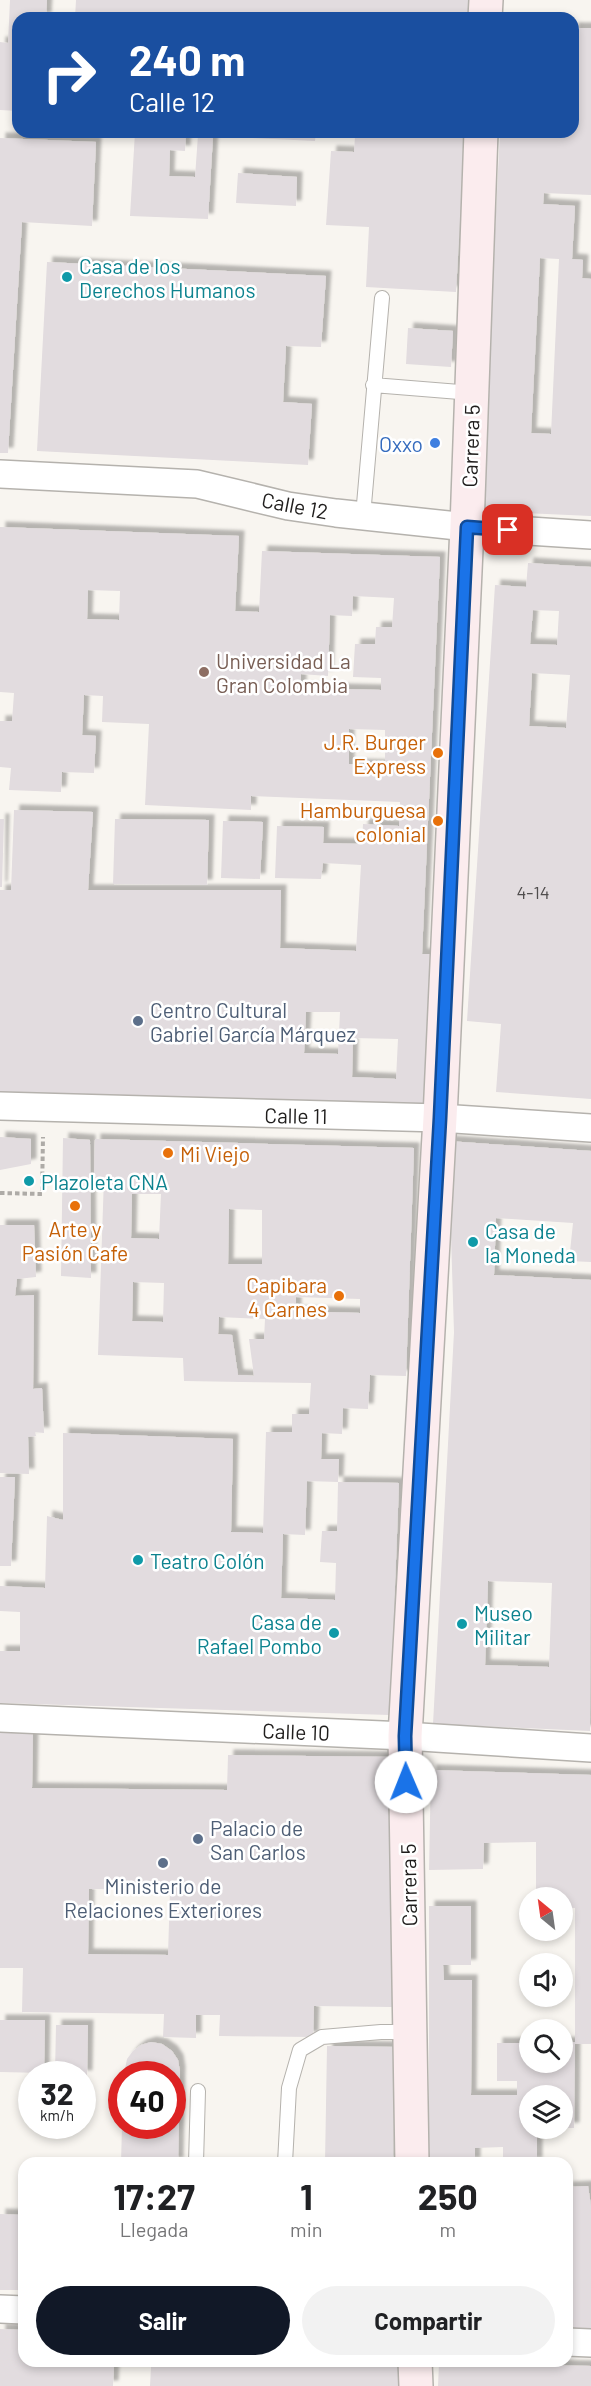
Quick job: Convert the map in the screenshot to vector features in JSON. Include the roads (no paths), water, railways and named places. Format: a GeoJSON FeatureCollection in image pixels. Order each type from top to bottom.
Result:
{"type":"FeatureCollection","features":[{"type":"Feature","properties":{"kind":"street","name":"Carrera 5"},"geometry":{"type":"LineString","coordinates":[[412,2157],[405,1736],[440,1118],[467,527],[481,138]]}},
{"type":"Feature","properties":{"kind":"street","name":"Calle 12"},"geometry":{"type":"LineString","coordinates":[[0,474],[198,484],[288,506],[363,516],[467,527],[591,535]]}},
{"type":"Feature","properties":{"kind":"street","name":"Calle 11"},"geometry":{"type":"LineString","coordinates":[[0,1106],[440,1118],[591,1128]]}},
{"type":"Feature","properties":{"kind":"street","name":"Calle 10"},"geometry":{"type":"LineString","coordinates":[[0,1718],[405,1736],[591,1748]]}},
{"type":"Feature","properties":{"kind":"street"},"geometry":{"type":"LineString","coordinates":[[0,2309],[18,2310]]}},
{"type":"Feature","properties":{"kind":"street"},"geometry":{"type":"LineString","coordinates":[[573,2342],[591,2343]]}},
{"type":"Feature","properties":{"kind":"street"},"geometry":{"type":"LineString","coordinates":[[416,2367],[416,2386]]}},
{"type":"Feature","properties":{"kind":"lane"},"geometry":{"type":"LineString","coordinates":[[363,516],[382,298]]}},
{"type":"Feature","properties":{"kind":"lane"},"geometry":{"type":"LineString","coordinates":[[373,385],[472,393]]}},
{"type":"Feature","properties":{"kind":"lane"},"geometry":{"type":"LineString","coordinates":[[285,2157],[289,2088],[300,2050],[322,2037],[410,2032]]}},
{"type":"Feature","properties":{"kind":"lane"},"geometry":{"type":"LineString","coordinates":[[196,2157],[198,2091]]}},
{"type":"Feature","properties":{"kind":"place","name":"Casa de los Derechos Humanos"},"geometry":{"type":"Point","coordinates":[67,277]}},
{"type":"Feature","properties":{"kind":"place","name":"Oxxo"},"geometry":{"type":"Point","coordinates":[435,443]}},
{"type":"Feature","properties":{"kind":"place","name":"Universidad La Gran Colombia"},"geometry":{"type":"Point","coordinates":[204,672]}},
{"type":"Feature","properties":{"kind":"place","name":"J.R. Burger Express"},"geometry":{"type":"Point","coordinates":[438,753]}},
{"type":"Feature","properties":{"kind":"place","name":"Hamburguesa colonial"},"geometry":{"type":"Point","coordinates":[438,821]}},
{"type":"Feature","properties":{"kind":"place","name":"Centro Cultural Gabriel García Márquez"},"geometry":{"type":"Point","coordinates":[138,1021]}},
{"type":"Feature","properties":{"kind":"place","name":"Mi Viejo"},"geometry":{"type":"Point","coordinates":[168,1153]}},
{"type":"Feature","properties":{"kind":"place","name":"Plazoleta CNA"},"geometry":{"type":"Point","coordinates":[29,1181]}},
{"type":"Feature","properties":{"kind":"place","name":"Arte y Pasión Cafe"},"geometry":{"type":"Point","coordinates":[75,1206]}},
{"type":"Feature","properties":{"kind":"place","name":"Casa de la Moneda"},"geometry":{"type":"Point","coordinates":[473,1242]}},
{"type":"Feature","properties":{"kind":"place","name":"Capibara 4 Carnes"},"geometry":{"type":"Point","coordinates":[339,1296]}},
{"type":"Feature","properties":{"kind":"place","name":"Teatro Colón"},"geometry":{"type":"Point","coordinates":[138,1560]}},
{"type":"Feature","properties":{"kind":"place","name":"Museo Militar"},"geometry":{"type":"Point","coordinates":[462,1624]}},
{"type":"Feature","properties":{"kind":"place","name":"Casa de Rafael Pombo"},"geometry":{"type":"Point","coordinates":[334,1633]}},
{"type":"Feature","properties":{"kind":"place","name":"Palacio de San Carlos"},"geometry":{"type":"Point","coordinates":[198,1839]}},
{"type":"Feature","properties":{"kind":"place","name":"Ministerio de Relaciones Exteriores"},"geometry":{"type":"Point","coordinates":[163,1863]}}]}
